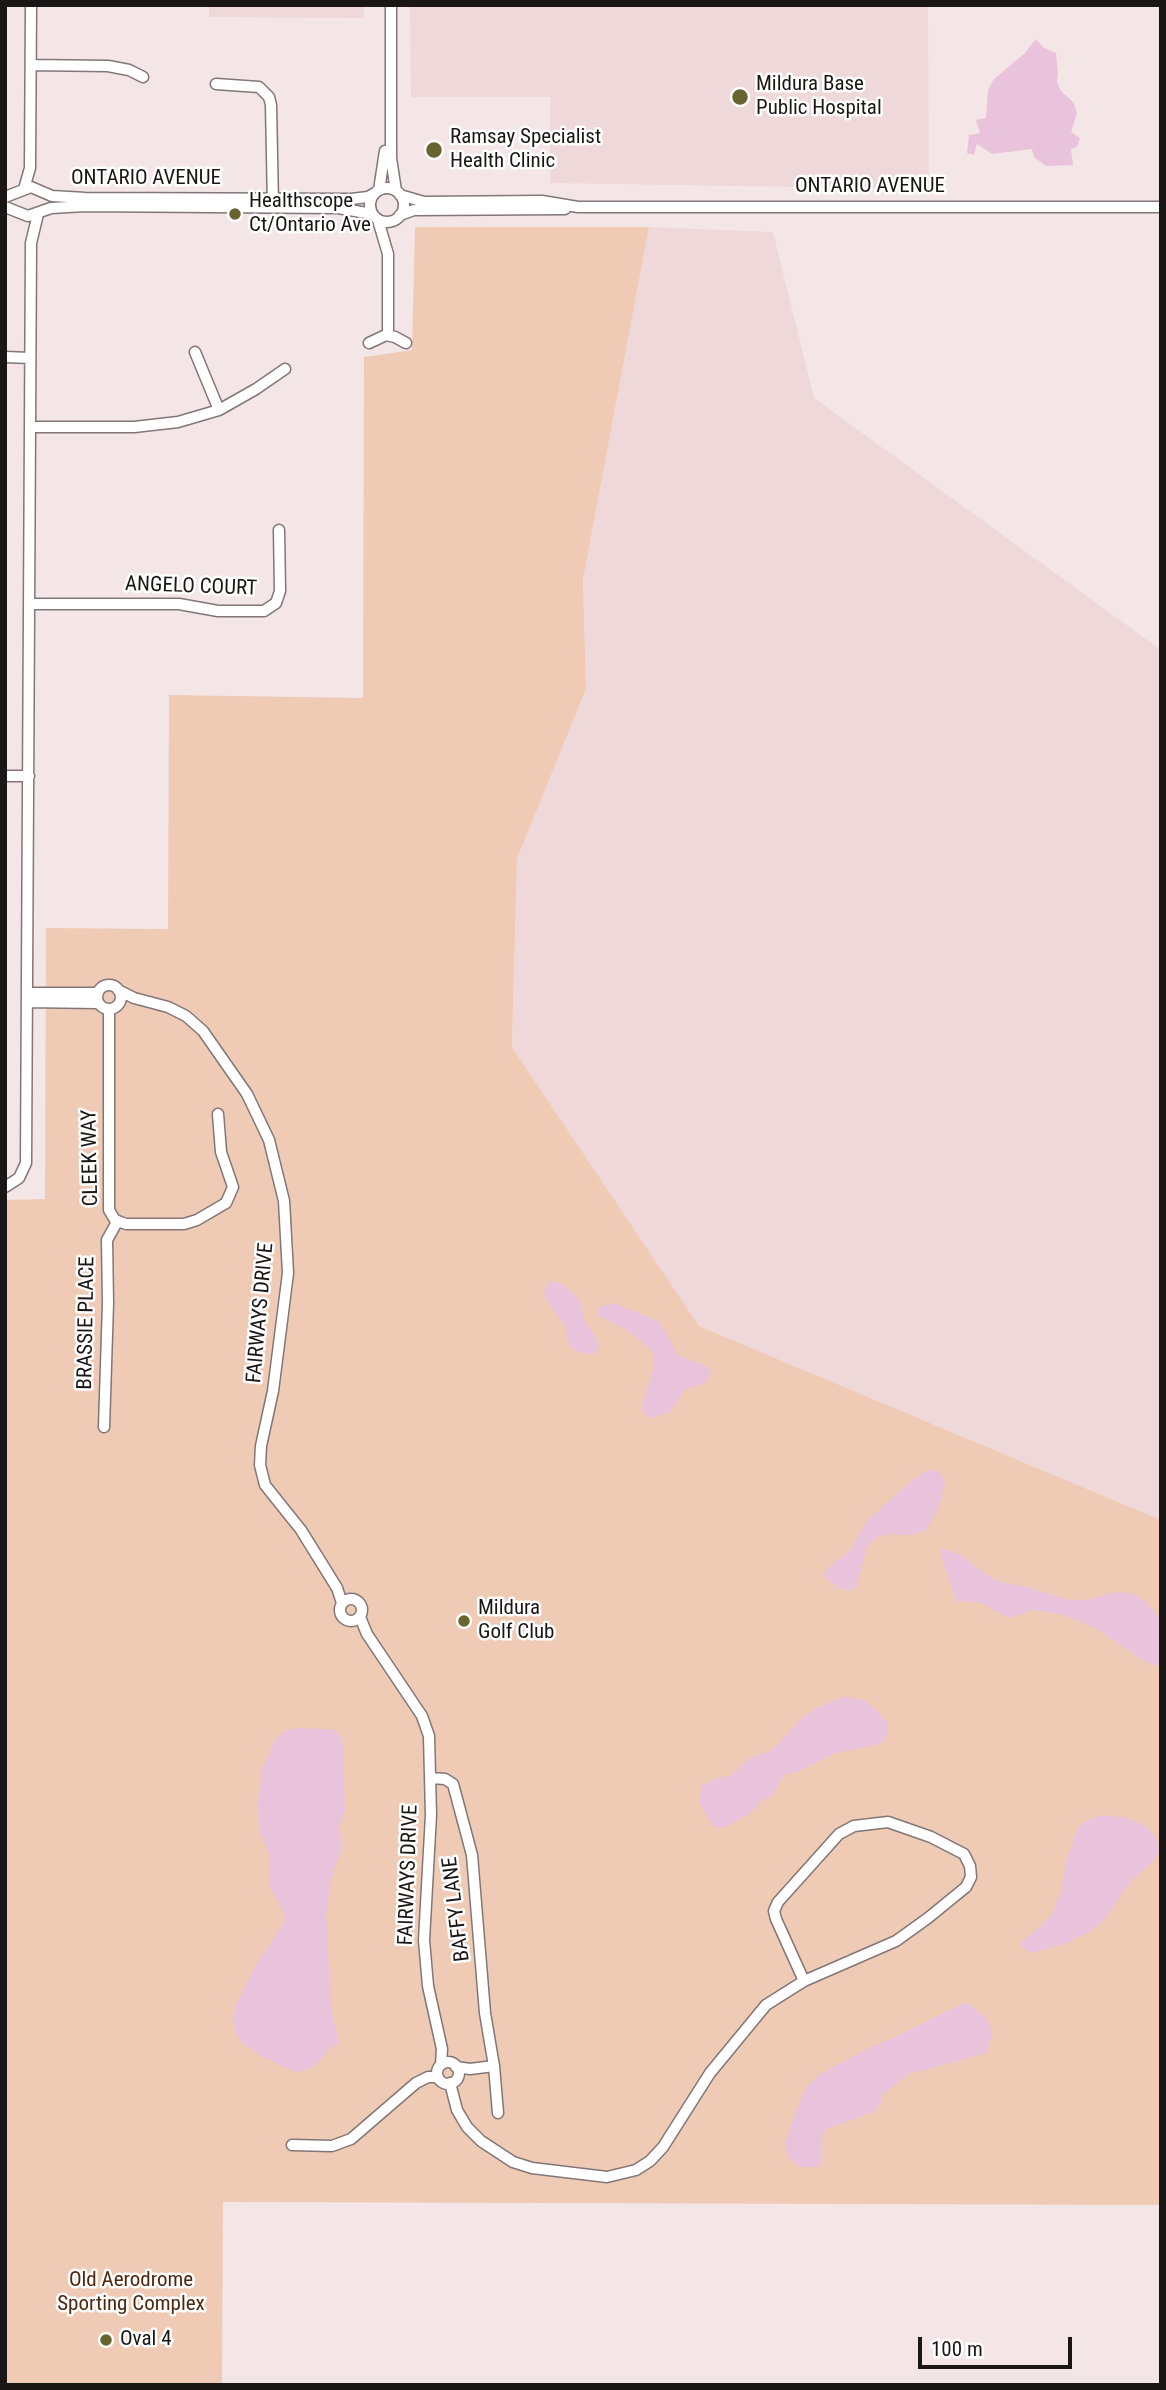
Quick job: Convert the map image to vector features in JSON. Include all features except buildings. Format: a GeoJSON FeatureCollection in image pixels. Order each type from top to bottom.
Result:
{"type":"FeatureCollection","features":[{"type":"Feature","properties":{"kind":"street"},"geometry":{"type":"LineString","coordinates":[[31,5],[30,168],[16,203],[22,213],[31,243]]}},
{"type":"Feature","properties":{"kind":"street"},"geometry":{"type":"LineString","coordinates":[[386,5],[385,142],[377,191],[370,203],[388,254]]}},
{"type":"Feature","properties":{"kind":"street"},"geometry":{"type":"LineString","coordinates":[[388,335],[388,254],[404,205],[398,193],[391,158],[391,5]]}},
{"type":"Feature","properties":{"kind":"street"},"geometry":{"type":"LineString","coordinates":[[31,65],[108,66],[129,70],[143,77]]}},
{"type":"Feature","properties":{"kind":"street"},"geometry":{"type":"LineString","coordinates":[[216,84],[259,87],[269,97],[273,203]]}},
{"type":"Feature","properties":{"kind":"street"},"geometry":{"type":"LineString","coordinates":[[5,1187],[19,1178],[26,1163],[31,243],[45,202],[30,168]]}},
{"type":"Feature","properties":{"kind":"street"},"geometry":{"type":"LineString","coordinates":[[377,191],[385,188],[398,193]]}},
{"type":"Feature","properties":{"kind":"street"},"geometry":{"type":"LineString","coordinates":[[5,197],[22,191],[40,191]]}},
{"type":"Feature","properties":{"kind":"street","name":"ONTARIO AVENUE"},"geometry":{"type":"LineString","coordinates":[[40,191],[60,198],[273,203],[348,208],[375,217]]}},
{"type":"Feature","properties":{"kind":"street","name":"ONTARIO AVENUE"},"geometry":{"type":"LineString","coordinates":[[40,212],[64,206],[231,206],[351,199],[368,197],[377,191]]}},
{"type":"Feature","properties":{"kind":"street","name":"ONTARIO AVENUE"},"geometry":{"type":"LineString","coordinates":[[398,193],[424,202],[542,201],[579,206],[1161,207]]}},
{"type":"Feature","properties":{"kind":"street","name":"ONTARIO AVENUE"},"geometry":{"type":"LineString","coordinates":[[398,217],[414,211],[558,210],[579,206]]}},
{"type":"Feature","properties":{"kind":"street"},"geometry":{"type":"LineString","coordinates":[[5,207],[22,213],[40,212]]}},
{"type":"Feature","properties":{"kind":"street"},"geometry":{"type":"LineString","coordinates":[[375,217],[388,222],[398,217]]}},
{"type":"Feature","properties":{"kind":"street"},"geometry":{"type":"LineString","coordinates":[[369,343],[388,335],[406,343]]}},
{"type":"Feature","properties":{"kind":"street"},"geometry":{"type":"LineString","coordinates":[[195,352],[219,410]]}},
{"type":"Feature","properties":{"kind":"street"},"geometry":{"type":"LineString","coordinates":[[5,357],[30,358]]}},
{"type":"Feature","properties":{"kind":"street"},"geometry":{"type":"LineString","coordinates":[[30,427],[154,426],[177,422],[219,410],[285,369]]}},
{"type":"Feature","properties":{"kind":"street","name":"ANGELO COURT"},"geometry":{"type":"LineString","coordinates":[[29,604],[179,604],[218,611],[264,611],[273,606],[278,597],[279,530]]}},
{"type":"Feature","properties":{"kind":"street"},"geometry":{"type":"LineString","coordinates":[[5,776],[29,776]]}},
{"type":"Feature","properties":{"kind":"street"},"geometry":{"type":"LineString","coordinates":[[98,998],[108,986],[118,990]]}},
{"type":"Feature","properties":{"kind":"street","name":"FAIRWAYS DRIVE"},"geometry":{"type":"LineString","coordinates":[[118,990],[134,998],[168,1007],[203,1031],[236,1076],[256,1110],[269,1140],[284,1201],[288,1273],[273,1391],[261,1446],[260,1465],[265,1485],[300,1530],[346,1601]]}},
{"type":"Feature","properties":{"kind":"street","name":"CLEEK WAY"},"geometry":{"type":"LineString","coordinates":[[118,990],[121,997],[114,1007],[109,1210],[117,1222],[184,1224],[197,1220],[226,1203],[233,1187],[220,1152],[218,1114]]}},
{"type":"Feature","properties":{"kind":"street"},"geometry":{"type":"LineString","coordinates":[[28,997],[98,998],[114,1007],[134,998]]}},
{"type":"Feature","properties":{"kind":"street","name":"BRASSIE PLACE"},"geometry":{"type":"LineString","coordinates":[[104,1427],[107,1240],[117,1222]]}},
{"type":"Feature","properties":{"kind":"street"},"geometry":{"type":"LineString","coordinates":[[346,1601],[359,1603],[362,1610],[357,1619],[346,1621],[341,1616],[339,1609],[346,1601]]}},
{"type":"Feature","properties":{"kind":"street","name":"FAIRWAYS DRIVE"},"geometry":{"type":"LineString","coordinates":[[357,1619],[416,1705],[431,1745],[424,1940],[428,1986],[442,2049],[451,2071],[457,2110],[467,2127],[481,2141],[513,2162],[532,2168],[596,2176],[627,2174],[650,2161],[663,2147],[710,2073],[757,2014],[775,1998],[804,1981],[897,1941],[928,1919],[966,1887],[971,1877],[970,1866],[964,1854],[953,1846],[888,1822],[854,1826],[839,1835],[778,1902],[774,1910],[804,1981]]}},
{"type":"Feature","properties":{"kind":"street","name":"BAFFY LANE"},"geometry":{"type":"LineString","coordinates":[[431,1778],[445,1779],[453,1784],[472,1855],[485,2013],[494,2066]]}},
{"type":"Feature","properties":{"kind":"street"},"geometry":{"type":"LineString","coordinates":[[292,2145],[321,2147],[342,2143],[360,2133],[416,2083],[428,2077],[438,2077],[442,2082],[451,2071],[494,2066],[498,2113]]}},
{"type":"Feature","properties":{"kind":"shaded area"},"geometry":{"type":"Polygon","coordinates":[[[209,5],[364,5],[364,18],[209,17],[209,5]]]}},
{"type":"Feature","properties":{"kind":"shaded area","name":"Mildura Base Public Hospital"},"geometry":{"type":"Polygon","coordinates":[[[410,5],[928,5],[929,189],[550,183],[550,97],[411,97],[410,5]]]}},
{"type":"Feature","properties":{"kind":"shaded area"},"geometry":{"type":"Polygon","coordinates":[[[1036,39],[1044,48],[1056,53],[1057,82],[1061,91],[1074,103],[1077,113],[1071,132],[1080,138],[1077,147],[1071,149],[1073,165],[1046,166],[1034,157],[1032,149],[992,154],[977,144],[974,155],[967,153],[969,135],[980,133],[976,120],[986,118],[988,90],[994,79],[1025,53],[1036,39]]]}},
{"type":"Feature","properties":{"kind":"shaded area"},"geometry":{"type":"Polygon","coordinates":[[[649,227],[773,232],[814,398],[1161,650],[1161,1520],[699,1326],[512,1047],[517,859],[586,689],[583,580],[649,227]]]}},
{"type":"Feature","properties":{"kind":"shaded area"},"geometry":{"type":"Polygon","coordinates":[[[551,1281],[564,1285],[579,1299],[584,1320],[598,1341],[599,1349],[593,1354],[583,1354],[570,1347],[564,1325],[544,1296],[545,1288],[551,1281]]]}},
{"type":"Feature","properties":{"kind":"shaded area"},"geometry":{"type":"Polygon","coordinates":[[[614,1303],[658,1321],[678,1355],[707,1367],[711,1372],[708,1381],[683,1391],[668,1413],[651,1418],[643,1413],[642,1404],[654,1368],[654,1355],[624,1328],[598,1316],[600,1306],[614,1303]]]}},
{"type":"Feature","properties":{"kind":"shaded area"},"geometry":{"type":"Polygon","coordinates":[[[929,1469],[940,1472],[945,1483],[939,1507],[924,1533],[920,1531],[913,1535],[887,1534],[878,1537],[869,1544],[857,1586],[850,1591],[839,1587],[833,1592],[836,1585],[825,1578],[823,1574],[826,1570],[851,1549],[866,1522],[911,1481],[929,1469]]]}},
{"type":"Feature","properties":{"kind":"shaded area"},"geometry":{"type":"Polygon","coordinates":[[[943,1548],[962,1556],[997,1581],[1069,1600],[1087,1600],[1116,1592],[1134,1594],[1161,1619],[1161,1667],[1142,1660],[1095,1628],[1061,1614],[1033,1610],[1008,1618],[981,1603],[956,1601],[942,1559],[943,1548]]]}},
{"type":"Feature","properties":{"kind":"shaded area"},"geometry":{"type":"Polygon","coordinates":[[[844,1697],[865,1700],[878,1712],[888,1723],[885,1741],[835,1753],[795,1773],[786,1774],[773,1795],[761,1801],[749,1814],[723,1828],[712,1825],[700,1805],[702,1785],[720,1777],[730,1776],[750,1758],[769,1751],[797,1722],[815,1709],[844,1697]]]}},
{"type":"Feature","properties":{"kind":"shaded area"},"geometry":{"type":"Polygon","coordinates":[[[298,1728],[334,1730],[340,1736],[343,1746],[345,1810],[339,1827],[342,1848],[331,1879],[326,1913],[331,2009],[339,2044],[329,2049],[314,2067],[298,2072],[263,2057],[242,2043],[236,2034],[233,2019],[237,2002],[257,1963],[285,1921],[284,1912],[269,1886],[270,1856],[259,1829],[258,1801],[262,1769],[276,1738],[284,1731],[298,1728]]]}},
{"type":"Feature","properties":{"kind":"shaded area"},"geometry":{"type":"Polygon","coordinates":[[[1101,1815],[1127,1818],[1148,1828],[1158,1841],[1159,1849],[1155,1860],[1132,1880],[1104,1920],[1091,1931],[1061,1945],[1028,1952],[1022,1947],[1022,1941],[1052,1914],[1061,1891],[1066,1863],[1081,1823],[1101,1815]]]}},
{"type":"Feature","properties":{"kind":"shaded area"},"geometry":{"type":"Polygon","coordinates":[[[966,2002],[987,2019],[992,2033],[987,2053],[909,2074],[881,2096],[881,2103],[873,2112],[827,2129],[822,2135],[821,2163],[818,2167],[799,2167],[788,2157],[785,2144],[791,2124],[806,2087],[817,2076],[864,2050],[966,2002]]]}},
{"type":"Feature","properties":{"kind":"green space","name":"Old Aerodrome Sporting Complex"},"geometry":{"type":"Polygon","coordinates":[[[415,227],[649,227],[583,580],[586,689],[517,859],[512,1047],[699,1326],[1161,1520],[1161,2205],[223,2202],[222,2385],[5,2385],[5,1200],[45,1199],[46,928],[168,929],[169,695],[363,698],[364,357],[412,350],[415,227]]]}},
{"type":"Feature","properties":{"kind":"place","name":"Mildura Base Public Hospital"},"geometry":{"type":"Point","coordinates":[740,97]}},
{"type":"Feature","properties":{"kind":"place","name":"Ramsay Specialist Health Clinic"},"geometry":{"type":"Point","coordinates":[434,150]}},
{"type":"Feature","properties":{"kind":"place","name":"Healthscope Ct/Ontario Ave"},"geometry":{"type":"Point","coordinates":[235,214]}},
{"type":"Feature","properties":{"kind":"place","name":"Mildura Golf Club"},"geometry":{"type":"Point","coordinates":[464,1621]}},
{"type":"Feature","properties":{"kind":"place","name":"Oval 4"},"geometry":{"type":"Point","coordinates":[106,2340]}}]}
